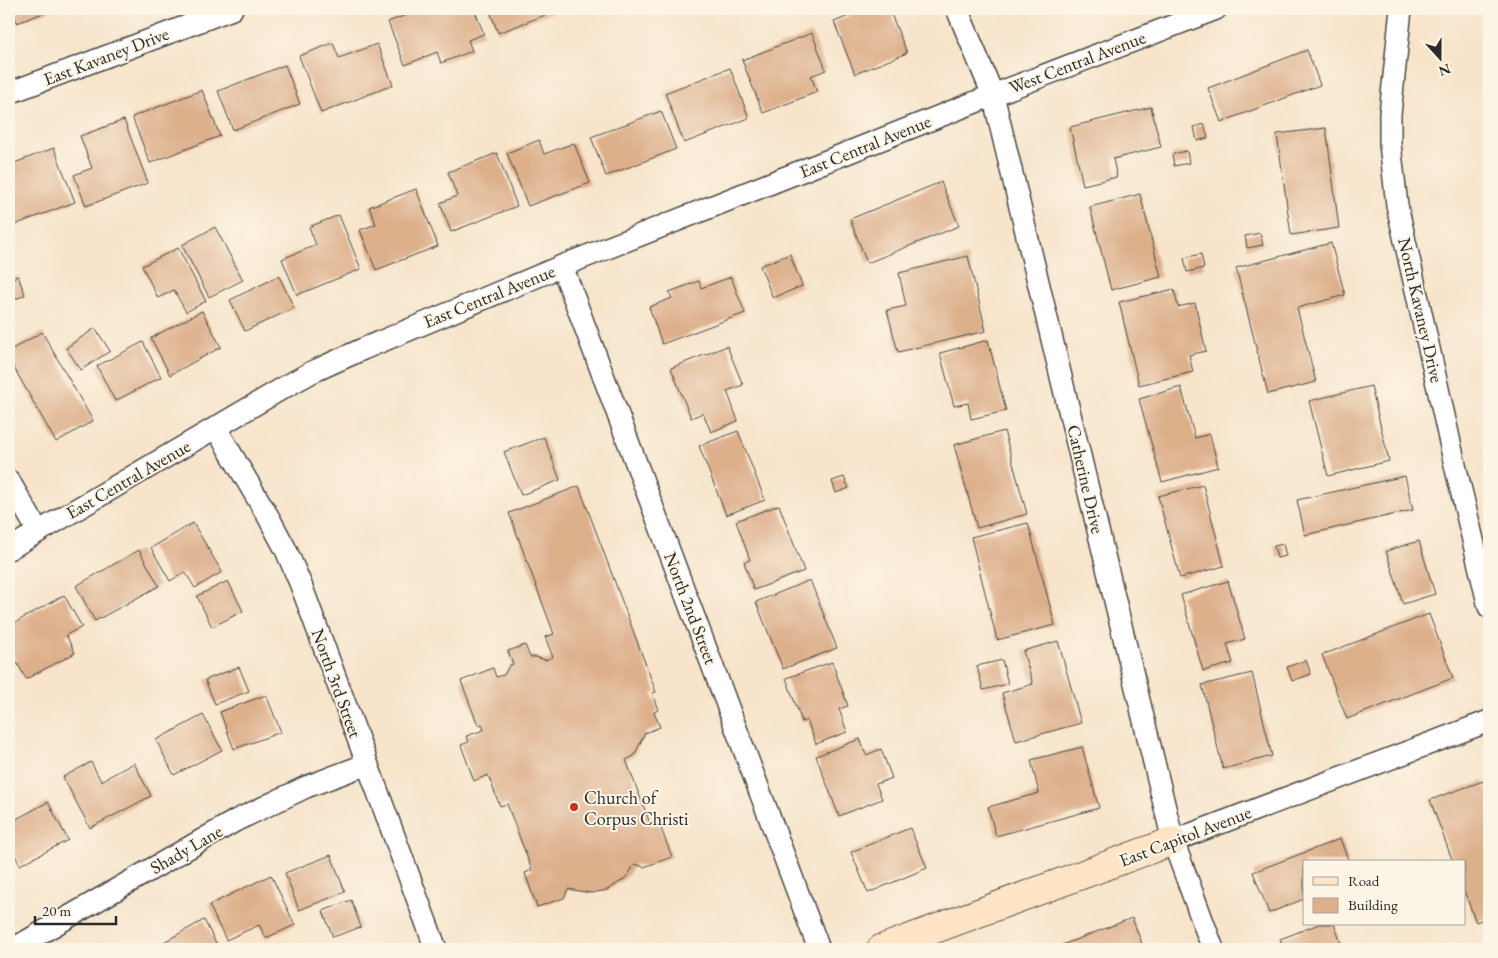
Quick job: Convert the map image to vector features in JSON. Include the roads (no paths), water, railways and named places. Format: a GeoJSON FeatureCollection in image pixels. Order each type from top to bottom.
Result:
{"type":"FeatureCollection","features":[{"type":"Feature","properties":{"kind":"street","name":"East Kavaney Drive"},"geometry":{"type":"LineString","coordinates":[[9,92],[232,9]]}},
{"type":"Feature","properties":{"kind":"street","name":"Catherine Drive"},"geometry":{"type":"LineString","coordinates":[[957,9],[993,94],[1173,841],[1213,949]]}},
{"type":"Feature","properties":{"kind":"street","name":"West Central Avenue"},"geometry":{"type":"LineString","coordinates":[[993,94],[1216,9]]}},
{"type":"Feature","properties":{"kind":"street","name":"North Kavaney Drive"},"geometry":{"type":"LineString","coordinates":[[1401,9],[1390,114],[1390,144],[1397,205],[1489,607]]}},
{"type":"Feature","properties":{"kind":"street","name":"East Central Avenue"},"geometry":{"type":"LineString","coordinates":[[9,549],[283,388],[334,362],[562,266],[993,94]]}},
{"type":"Feature","properties":{"kind":"street","name":"North 2nd Street"},"geometry":{"type":"LineString","coordinates":[[562,266],[819,949]]}},
{"type":"Feature","properties":{"kind":"street","name":"North 3rd Street"},"geometry":{"type":"LineString","coordinates":[[216,428],[286,550],[301,585],[436,949]]}},
{"type":"Feature","properties":{"kind":"street"},"geometry":{"type":"LineString","coordinates":[[9,481],[38,531]]}},
{"type":"Feature","properties":{"kind":"street","name":"East Capitol Avenue"},"geometry":{"type":"LineString","coordinates":[[881,949],[1489,721]]}},
{"type":"Feature","properties":{"kind":"street","name":"Shady Lane"},"geometry":{"type":"LineString","coordinates":[[13,949],[235,821],[306,787],[366,764]]}},
{"type":"Feature","properties":{"kind":"place","name":"Church of Corpus Christi"},"geometry":{"type":"Point","coordinates":[574,807]}}]}
